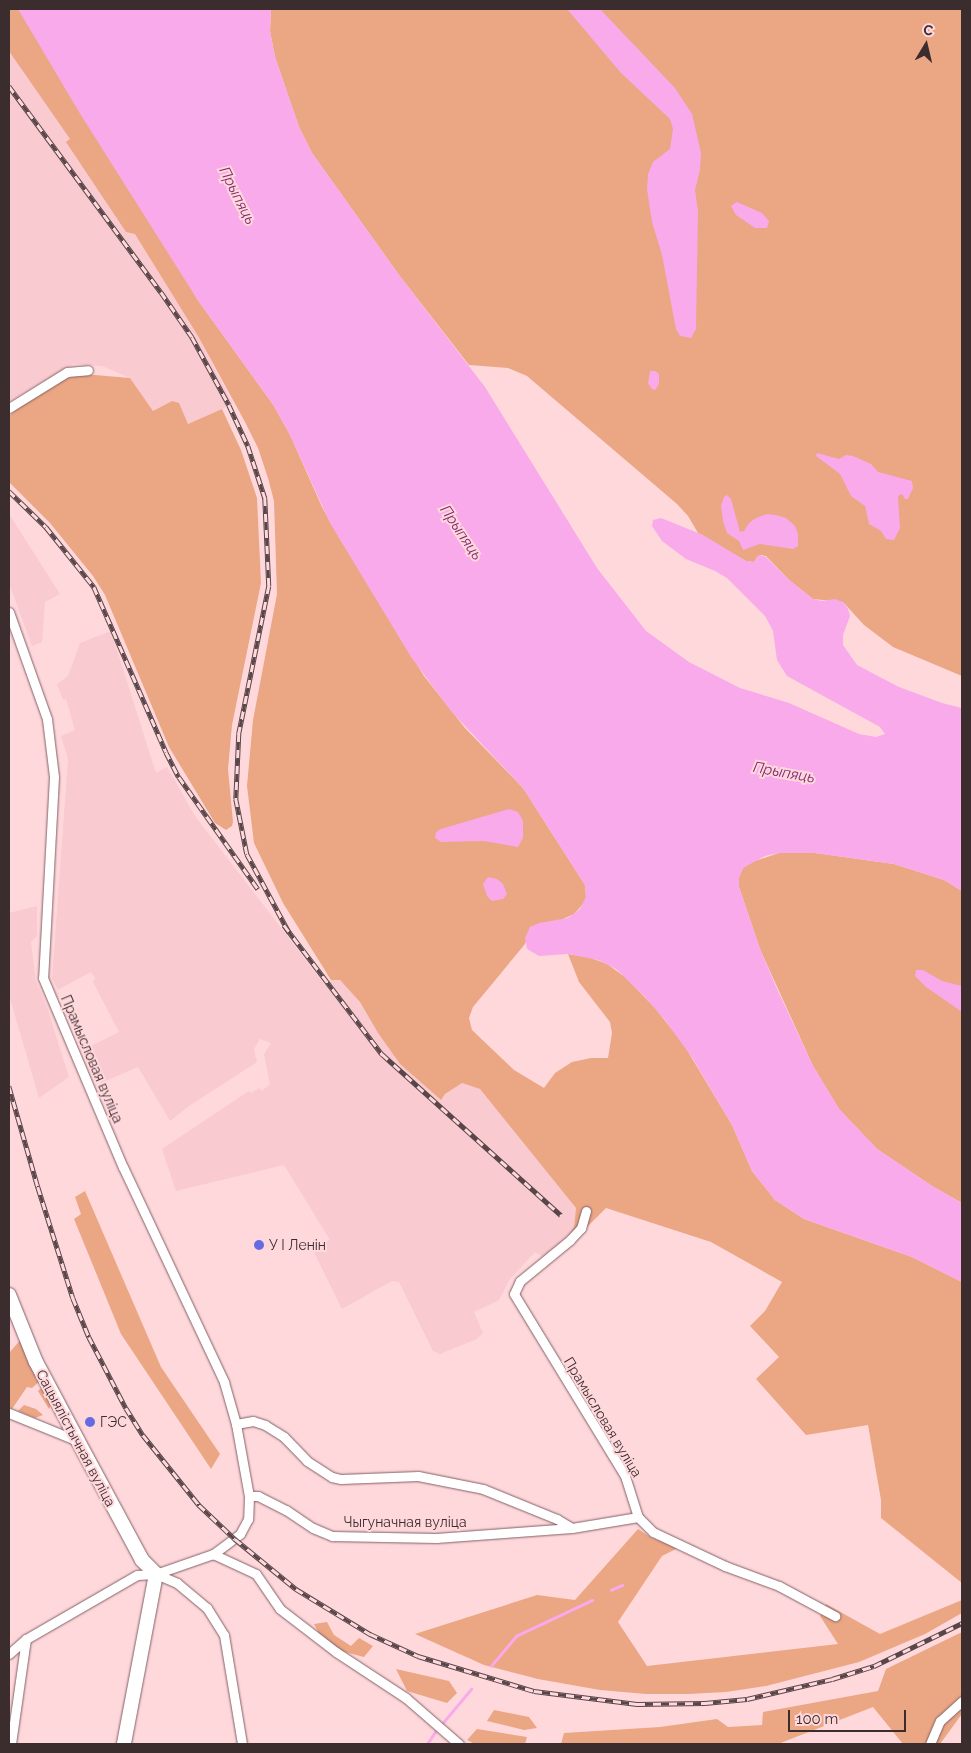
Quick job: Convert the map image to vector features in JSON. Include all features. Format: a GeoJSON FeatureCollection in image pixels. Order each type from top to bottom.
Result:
{"type":"FeatureCollection","features":[{"type":"Feature","properties":{"kind":"street"},"geometry":{"type":"LineString","coordinates":[[9,408],[66,372],[88,370]]}},
{"type":"Feature","properties":{"kind":"street","name":"Прамысловая вуліца"},"geometry":{"type":"LineString","coordinates":[[9,612],[47,719],[54,777],[43,978],[122,1167],[224,1382],[236,1424],[249,1496],[248,1519],[240,1534],[213,1554],[156,1574],[137,1576],[26,1639],[9,1654]]}},
{"type":"Feature","properties":{"kind":"street","name":"Прамысловая вуліца"},"geometry":{"type":"LineString","coordinates":[[586,1211],[581,1228],[570,1240],[520,1281],[515,1288],[516,1298],[625,1476],[638,1517]]}},
{"type":"Feature","properties":{"kind":"street","name":"Сацыялістычная вуліца"},"geometry":{"type":"LineString","coordinates":[[9,1295],[36,1362],[142,1560],[156,1574],[177,1583],[207,1608],[224,1635],[242,1744]]}},
{"type":"Feature","properties":{"kind":"street"},"geometry":{"type":"LineString","coordinates":[[9,1413],[78,1442]]}},
{"type":"Feature","properties":{"kind":"street"},"geometry":{"type":"LineString","coordinates":[[236,1424],[253,1421],[265,1424],[284,1437],[307,1461],[332,1477],[341,1479],[418,1476],[483,1489],[557,1519],[572,1528]]}},
{"type":"Feature","properties":{"kind":"street","name":"Чыгуначная вуліца"},"geometry":{"type":"LineString","coordinates":[[249,1496],[258,1496],[286,1510],[313,1528],[332,1536],[436,1538],[572,1528],[638,1517]]}},
{"type":"Feature","properties":{"kind":"street"},"geometry":{"type":"LineString","coordinates":[[638,1517],[653,1532],[725,1566],[779,1586],[835,1616]]}},
{"type":"Feature","properties":{"kind":"street"},"geometry":{"type":"LineString","coordinates":[[213,1554],[256,1574],[280,1609],[336,1652],[406,1698],[459,1744]]}},
{"type":"Feature","properties":{"kind":"street"},"geometry":{"type":"LineString","coordinates":[[124,1744],[156,1574]]}},
{"type":"Feature","properties":{"kind":"street"},"geometry":{"type":"LineString","coordinates":[[11,1744],[26,1639]]}},
{"type":"Feature","properties":{"kind":"street"},"geometry":{"type":"LineString","coordinates":[[930,1744],[940,1721],[962,1701]]}},
{"type":"Feature","properties":{"kind":"shaded area"},"geometry":{"type":"Polygon","coordinates":[[[9,9],[59,9],[197,299],[274,406],[291,437],[322,507],[340,539],[424,676],[465,728],[523,788],[585,885],[586,897],[584,903],[574,914],[561,920],[530,927],[525,944],[473,1007],[469,1018],[472,1030],[514,1070],[544,1088],[555,1073],[572,1062],[591,1058],[608,1058],[612,1033],[610,1022],[579,982],[568,954],[588,957],[607,964],[625,977],[655,1008],[684,1045],[732,1125],[752,1171],[775,1200],[804,1219],[912,1257],[962,1282],[962,1583],[881,1518],[881,1500],[868,1425],[806,1435],[756,1379],[779,1357],[750,1326],[765,1311],[782,1282],[711,1242],[606,1208],[574,1240],[568,1237],[574,1227],[576,1208],[480,1089],[462,1083],[445,1094],[441,1100],[400,1064],[378,1033],[360,1002],[340,980],[331,980],[283,903],[254,843],[247,786],[253,720],[277,594],[274,501],[268,478],[258,448],[198,336],[135,234],[126,232],[66,142],[70,139],[9,51],[9,9]]]}},
{"type":"Feature","properties":{"kind":"shaded area"},"geometry":{"type":"Polygon","coordinates":[[[271,9],[962,9],[962,676],[893,647],[864,625],[843,602],[813,599],[789,580],[766,556],[758,556],[754,562],[746,561],[698,533],[688,516],[677,504],[527,376],[508,368],[469,365],[399,275],[312,153],[299,127],[275,57],[270,31],[271,9]]]}},
{"type":"Feature","properties":{"kind":"shaded area"},"geometry":{"type":"Polygon","coordinates":[[[9,48],[70,139],[67,142],[126,231],[135,233],[198,336],[233,404],[188,424],[172,401],[153,411],[130,378],[102,366],[73,364],[9,401],[9,48]]]}},
{"type":"Feature","properties":{"kind":"shaded area"},"geometry":{"type":"Polygon","coordinates":[[[83,374],[130,378],[153,411],[172,401],[179,403],[188,424],[222,409],[241,450],[257,498],[261,583],[232,725],[228,769],[233,822],[232,826],[226,830],[215,823],[169,747],[105,595],[93,576],[50,523],[9,482],[10,415],[36,394],[65,379],[83,374]]]}},
{"type":"Feature","properties":{"kind":"shaded area"},"geometry":{"type":"Polygon","coordinates":[[[9,514],[60,594],[45,602],[42,642],[32,646],[9,583],[9,514]]]}},
{"type":"Feature","properties":{"kind":"shaded area"},"geometry":{"type":"Polygon","coordinates":[[[111,631],[156,773],[167,767],[195,816],[324,984],[331,980],[340,980],[360,1002],[378,1033],[400,1064],[441,1100],[445,1094],[462,1083],[480,1089],[576,1208],[574,1227],[568,1237],[543,1257],[535,1252],[510,1279],[499,1300],[474,1312],[483,1333],[477,1339],[440,1354],[433,1351],[399,1282],[392,1281],[342,1309],[312,1248],[330,1240],[284,1165],[176,1191],[162,1149],[249,1091],[251,1093],[259,1088],[262,1091],[270,1084],[264,1054],[271,1043],[260,1039],[254,1049],[257,1062],[189,1106],[170,1121],[138,1067],[101,1083],[85,1049],[119,1032],[93,982],[95,978],[91,972],[58,990],[52,979],[68,759],[61,736],[75,730],[66,699],[63,700],[57,684],[68,676],[80,643],[111,631]]]}},
{"type":"Feature","properties":{"kind":"shaded area"},"geometry":{"type":"Polygon","coordinates":[[[779,853],[815,853],[894,864],[944,880],[962,891],[962,1203],[932,1186],[877,1149],[839,1109],[813,1066],[760,949],[739,887],[739,877],[743,868],[752,862],[779,853]]]}},
{"type":"Feature","properties":{"kind":"shaded area"},"geometry":{"type":"Polygon","coordinates":[[[37,906],[37,936],[31,942],[36,981],[47,1007],[69,1077],[39,1098],[9,995],[9,913],[37,906]]]}},
{"type":"Feature","properties":{"kind":"shaded area"},"geometry":{"type":"Polygon","coordinates":[[[85,1191],[161,1367],[220,1454],[211,1469],[121,1334],[74,1219],[81,1214],[75,1197],[85,1191]]]}},
{"type":"Feature","properties":{"kind":"shaded area"},"geometry":{"type":"Polygon","coordinates":[[[23,1337],[41,1380],[32,1388],[27,1387],[12,1409],[9,1407],[9,1353],[23,1337]]]}},
{"type":"Feature","properties":{"kind":"shaded area"},"geometry":{"type":"Polygon","coordinates":[[[44,1385],[51,1404],[49,1409],[38,1391],[44,1385]]]}},
{"type":"Feature","properties":{"kind":"shaded area"},"geometry":{"type":"Polygon","coordinates":[[[24,1405],[36,1409],[43,1415],[35,1418],[18,1411],[24,1405]]]}},
{"type":"Feature","properties":{"kind":"shaded area"},"geometry":{"type":"Polygon","coordinates":[[[638,1529],[652,1538],[678,1548],[662,1556],[618,1622],[647,1666],[838,1644],[820,1616],[826,1604],[880,1634],[962,1600],[962,1613],[925,1634],[859,1662],[766,1686],[726,1692],[688,1694],[646,1694],[600,1690],[538,1679],[484,1665],[415,1634],[537,1595],[575,1600],[638,1529]]]}},
{"type":"Feature","properties":{"kind":"shaded area"},"geometry":{"type":"Polygon","coordinates":[[[327,1622],[334,1635],[351,1646],[359,1638],[373,1646],[364,1657],[326,1647],[314,1624],[327,1622]]]}},
{"type":"Feature","properties":{"kind":"shaded area"},"geometry":{"type":"Polygon","coordinates":[[[962,1632],[962,1714],[940,1744],[903,1744],[873,1707],[778,1744],[561,1744],[564,1733],[660,1727],[717,1719],[728,1727],[762,1725],[763,1712],[878,1691],[886,1669],[962,1632]]]}},
{"type":"Feature","properties":{"kind":"shaded area"},"geometry":{"type":"Polygon","coordinates":[[[396,1669],[449,1681],[457,1693],[447,1703],[407,1691],[396,1669]]]}},
{"type":"Feature","properties":{"kind":"shaded area"},"geometry":{"type":"Polygon","coordinates":[[[494,1710],[529,1717],[537,1728],[524,1730],[487,1721],[494,1710]]]}},
{"type":"Feature","properties":{"kind":"shaded area"},"geometry":{"type":"Polygon","coordinates":[[[477,1729],[527,1737],[525,1744],[475,1744],[467,1740],[477,1729]]]}},
{"type":"Feature","properties":{"kind":"water","name":"Прыпяць"},"geometry":{"type":"Polygon","coordinates":[[[18,9],[271,9],[270,31],[275,57],[299,127],[312,153],[399,275],[485,387],[597,568],[646,631],[689,662],[740,688],[789,703],[859,734],[876,737],[885,734],[880,727],[787,676],[777,660],[773,631],[765,616],[727,578],[686,559],[662,541],[652,526],[653,520],[661,518],[703,535],[746,561],[754,562],[759,555],[766,557],[789,580],[813,599],[822,601],[835,599],[843,602],[850,616],[843,635],[843,645],[857,665],[899,687],[942,703],[962,708],[962,891],[944,880],[894,864],[815,853],[779,853],[765,856],[743,868],[739,877],[739,887],[760,949],[777,989],[813,1066],[839,1109],[877,1149],[932,1186],[962,1203],[962,1282],[912,1257],[804,1219],[775,1200],[752,1171],[732,1125],[693,1059],[665,1020],[645,997],[616,969],[598,960],[568,954],[539,956],[527,949],[525,938],[530,927],[539,923],[568,918],[580,909],[586,897],[585,885],[523,788],[451,711],[411,657],[330,523],[291,437],[274,406],[197,299],[79,112],[18,9]]]}},
{"type":"Feature","properties":{"kind":"water"},"geometry":{"type":"Polygon","coordinates":[[[567,9],[600,9],[675,88],[692,114],[701,153],[700,170],[695,190],[698,211],[696,329],[691,338],[680,336],[676,329],[662,255],[652,222],[647,189],[648,174],[653,162],[670,149],[673,129],[670,119],[621,73],[567,9]]]}},
{"type":"Feature","properties":{"kind":"water"},"geometry":{"type":"Polygon","coordinates":[[[737,202],[762,213],[769,221],[767,228],[755,228],[736,215],[731,206],[737,202]]]}},
{"type":"Feature","properties":{"kind":"water"},"geometry":{"type":"Polygon","coordinates":[[[650,371],[655,371],[659,374],[659,384],[655,390],[648,383],[650,371]]]}},
{"type":"Feature","properties":{"kind":"water"},"geometry":{"type":"Polygon","coordinates":[[[817,453],[839,459],[846,455],[853,456],[871,464],[878,472],[912,481],[913,488],[908,499],[905,499],[902,494],[898,496],[900,528],[894,540],[886,539],[881,531],[869,524],[865,506],[851,496],[840,474],[816,456],[817,453]]]}},
{"type":"Feature","properties":{"kind":"water"},"geometry":{"type":"Polygon","coordinates":[[[727,495],[731,499],[740,532],[744,531],[749,523],[756,518],[767,514],[776,515],[786,518],[795,526],[798,534],[798,546],[793,549],[760,544],[743,550],[739,541],[727,533],[723,521],[721,506],[724,497],[727,495]]]}},
{"type":"Feature","properties":{"kind":"water"},"geometry":{"type":"Polygon","coordinates":[[[509,809],[518,812],[523,821],[523,838],[518,847],[484,841],[441,842],[435,838],[436,832],[441,829],[509,809]]]}},
{"type":"Feature","properties":{"kind":"water"},"geometry":{"type":"Polygon","coordinates":[[[488,877],[497,879],[503,884],[507,894],[503,899],[492,901],[487,896],[483,884],[488,877]]]}},
{"type":"Feature","properties":{"kind":"water"},"geometry":{"type":"Polygon","coordinates":[[[916,970],[923,970],[942,981],[962,986],[962,1012],[926,987],[915,976],[916,970]]]}},
{"type":"Feature","properties":{"kind":"waterway"},"geometry":{"type":"LineString","coordinates":[[611,1590],[622,1585]]}},
{"type":"Feature","properties":{"kind":"waterway"},"geometry":{"type":"LineString","coordinates":[[491,1666],[516,1636],[592,1600]]}},
{"type":"Feature","properties":{"kind":"waterway"},"geometry":{"type":"LineString","coordinates":[[441,1725],[471,1689]]}},
{"type":"Feature","properties":{"kind":"waterway"},"geometry":{"type":"LineString","coordinates":[[427,1744],[437,1729]]}},
{"type":"Feature","properties":{"kind":"railway"},"geometry":{"type":"LineString","coordinates":[[9,86],[192,337],[229,405],[248,446],[265,498],[269,586],[239,734],[236,799],[247,854],[289,932]]}},
{"type":"Feature","properties":{"kind":"railway"},"geometry":{"type":"LineString","coordinates":[[9,491],[46,527],[94,587],[166,752],[179,777],[258,889]]}},
{"type":"Feature","properties":{"kind":"railway"},"geometry":{"type":"LineString","coordinates":[[284,925],[382,1054],[561,1215]]}},
{"type":"Feature","properties":{"kind":"railway"},"geometry":{"type":"LineString","coordinates":[[9,1086],[73,1298],[89,1337],[126,1408],[143,1435],[199,1505],[235,1539],[296,1589],[370,1634],[418,1656],[534,1691],[637,1704],[705,1703],[747,1699],[832,1679],[874,1666],[962,1623]]}},
{"type":"Feature","properties":{"kind":"place","name":"У І Ленін"},"geometry":{"type":"Point","coordinates":[259,1245]}},
{"type":"Feature","properties":{"kind":"place","name":"ГЭС"},"geometry":{"type":"Point","coordinates":[90,1422]}}]}
